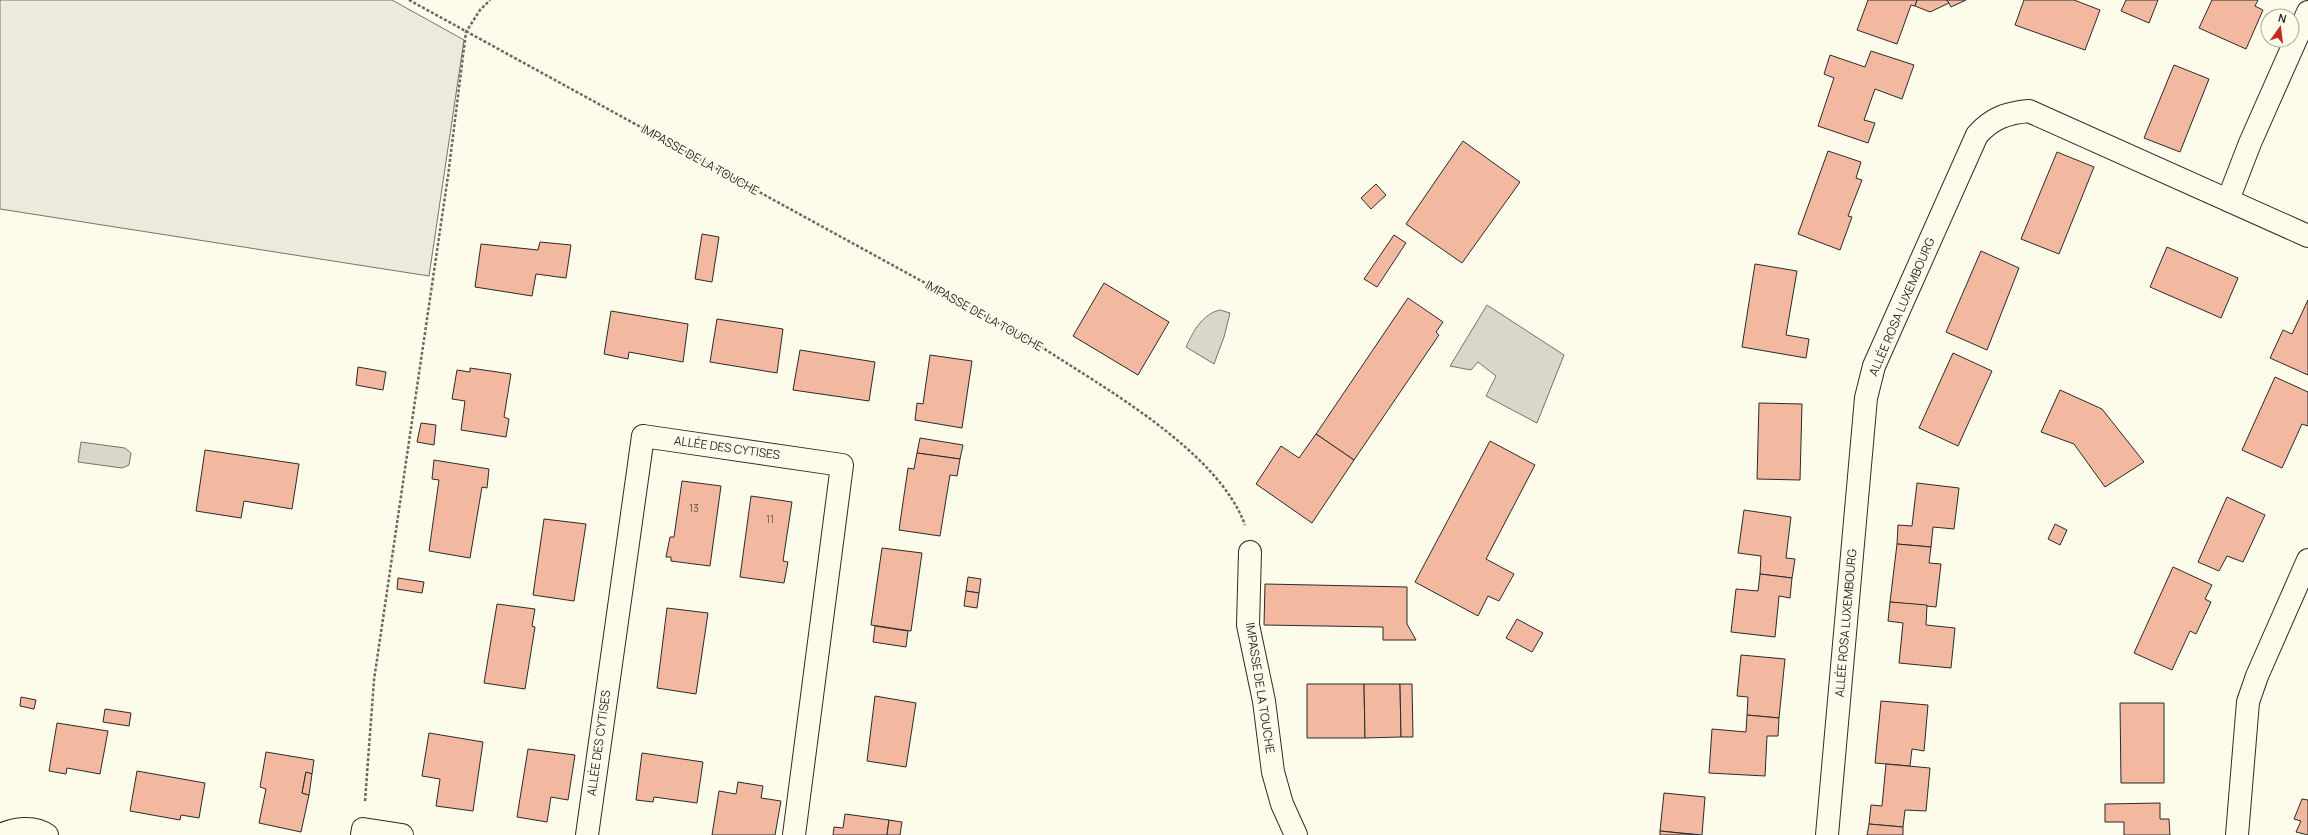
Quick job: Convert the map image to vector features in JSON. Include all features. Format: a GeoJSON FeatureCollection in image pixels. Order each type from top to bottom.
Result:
{"type":"FeatureCollection","features":[{"type":"Feature","properties":{"kind":"street"},"geometry":{"type":"LineString","coordinates":[[2228,200],[2250,143],[2308,12]]}},
{"type":"Feature","properties":{"kind":"street","name":"ALLÉE ROSA LUXEMBOURG"},"geometry":{"type":"LineString","coordinates":[[1827,835],[1866,406],[1870,379],[1874,366],[1978,135],[1984,126],[2002,116],[2029,111],[2308,236]]}},
{"type":"Feature","properties":{"kind":"street","name":"ALLÉE DES CYTISES"},"geometry":{"type":"LineString","coordinates":[[587,835],[643,436],[842,466],[794,835]]}},
{"type":"Feature","properties":{"kind":"street","name":"IMPASSE DE LA TOUCHE"},"geometry":{"type":"LineString","coordinates":[[1250,552],[1248,625],[1264,701],[1273,772],[1282,804],[1296,835]]}},
{"type":"Feature","properties":{"kind":"street"},"geometry":{"type":"LineString","coordinates":[[2237,835],[2248,702],[2257,676],[2308,560]]}},
{"type":"Feature","properties":{"kind":"street"},"geometry":{"type":"LineString","coordinates":[[0,835],[10,830],[29,829],[51,834]]}},
{"type":"Feature","properties":{"kind":"street"},"geometry":{"type":"LineString","coordinates":[[363,832],[402,835]]}},
{"type":"Feature","properties":{"kind":"path","name":"IMPASSE DE LA TOUCHE"},"geometry":{"type":"LineString","coordinates":[[409,0],[1040,346],[1122,400],[1177,440],[1226,491],[1244,522],[1249,535],[1250,552]]}},
{"type":"Feature","properties":{"kind":"path"},"geometry":{"type":"LineString","coordinates":[[363,832],[374,680],[447,184],[466,32],[480,10],[490,0]]}},
{"type":"Feature","properties":{"kind":"shaded area"},"geometry":{"type":"Polygon","coordinates":[[[0,0],[392,0],[464,40],[429,276],[0,209],[0,0]]]}},
{"type":"Feature","properties":{"kind":"shaded area"},"geometry":{"type":"Polygon","coordinates":[[[1487,305],[1564,355],[1537,423],[1486,396],[1496,376],[1478,362],[1471,370],[1450,366],[1487,305]]]}},
{"type":"Feature","properties":{"kind":"shaded area"},"geometry":{"type":"Polygon","coordinates":[[[1220,310],[1230,313],[1224,337],[1214,364],[1186,347],[1199,324],[1208,315],[1220,310]]]}},
{"type":"Feature","properties":{"kind":"shaded area"},"geometry":{"type":"Polygon","coordinates":[[[81,442],[125,448],[131,453],[129,465],[122,468],[78,462],[81,442]]]}},
{"type":"Feature","properties":{"kind":"building"},"geometry":{"type":"Polygon","coordinates":[[[1868,0],[1917,0],[1915,6],[1911,5],[1897,44],[1857,30],[1868,0]]]}},
{"type":"Feature","properties":{"kind":"building"},"geometry":{"type":"Polygon","coordinates":[[[1917,0],[1947,0],[1949,3],[1930,12],[1915,6],[1917,0]]]}},
{"type":"Feature","properties":{"kind":"building"},"geometry":{"type":"Polygon","coordinates":[[[1947,0],[1966,0],[1951,7],[1947,0]]]}},
{"type":"Feature","properties":{"kind":"building"},"geometry":{"type":"Polygon","coordinates":[[[2024,0],[2074,0],[2100,10],[2085,50],[2015,25],[2024,0]]]}},
{"type":"Feature","properties":{"kind":"building"},"geometry":{"type":"Polygon","coordinates":[[[2126,0],[2158,0],[2149,23],[2121,11],[2126,0]]]}},
{"type":"Feature","properties":{"kind":"building"},"geometry":{"type":"Polygon","coordinates":[[[2212,0],[2258,0],[2255,6],[2260,8],[2260,17],[2246,49],[2199,28],[2212,0]]]}},
{"type":"Feature","properties":{"kind":"building"},"geometry":{"type":"Polygon","coordinates":[[[1871,51],[1914,65],[1902,99],[1875,89],[1864,120],[1875,123],[1868,143],[1818,126],[1834,78],[1824,74],[1830,55],[1865,67],[1871,51]]]}},
{"type":"Feature","properties":{"kind":"building"},"geometry":{"type":"Polygon","coordinates":[[[2174,65],[2209,79],[2180,152],[2144,138],[2174,65]]]}},
{"type":"Feature","properties":{"kind":"building"},"geometry":{"type":"Polygon","coordinates":[[[1463,141],[1520,182],[1462,263],[1406,224],[1463,141]]]}},
{"type":"Feature","properties":{"kind":"building"},"geometry":{"type":"Polygon","coordinates":[[[1828,151],[1861,162],[1856,178],[1862,180],[1848,216],[1852,217],[1840,250],[1798,234],[1828,151]]]}},
{"type":"Feature","properties":{"kind":"building"},"geometry":{"type":"Polygon","coordinates":[[[2057,152],[2094,167],[2059,254],[2021,239],[2057,152]]]}},
{"type":"Feature","properties":{"kind":"building"},"geometry":{"type":"Polygon","coordinates":[[[1376,184],[1386,195],[1371,209],[1361,198],[1376,184]]]}},
{"type":"Feature","properties":{"kind":"building"},"geometry":{"type":"Polygon","coordinates":[[[702,234],[719,237],[712,282],[695,279],[702,234]]]}},
{"type":"Feature","properties":{"kind":"building"},"geometry":{"type":"Polygon","coordinates":[[[1394,235],[1406,243],[1377,287],[1364,279],[1394,235]]]}},
{"type":"Feature","properties":{"kind":"building"},"geometry":{"type":"Polygon","coordinates":[[[540,242],[571,245],[566,278],[536,274],[532,296],[475,287],[481,244],[538,250],[540,242]]]}},
{"type":"Feature","properties":{"kind":"building"},"geometry":{"type":"Polygon","coordinates":[[[2167,247],[2238,278],[2221,318],[2150,287],[2167,247]]]}},
{"type":"Feature","properties":{"kind":"building"},"geometry":{"type":"Polygon","coordinates":[[[1981,251],[2019,268],[1987,350],[1946,332],[1981,251]]]}},
{"type":"Feature","properties":{"kind":"building"},"geometry":{"type":"Polygon","coordinates":[[[1755,264],[1797,271],[1786,335],[1809,339],[1806,358],[1742,347],[1755,264]]]}},
{"type":"Feature","properties":{"kind":"building"},"geometry":{"type":"Polygon","coordinates":[[[1104,283],[1169,322],[1138,375],[1073,336],[1104,283]]]}},
{"type":"Feature","properties":{"kind":"building"},"geometry":{"type":"Polygon","coordinates":[[[1408,298],[1443,322],[1436,332],[1439,335],[1354,460],[1316,434],[1408,298]]]}},
{"type":"Feature","properties":{"kind":"building"},"geometry":{"type":"Polygon","coordinates":[[[2308,300],[2308,375],[2270,358],[2283,330],[2292,334],[2308,300]]]}},
{"type":"Feature","properties":{"kind":"building"},"geometry":{"type":"Polygon","coordinates":[[[611,311],[688,324],[683,362],[629,352],[628,359],[604,354],[611,311]]]}},
{"type":"Feature","properties":{"kind":"building"},"geometry":{"type":"Polygon","coordinates":[[[717,319],[783,329],[777,373],[710,362],[717,319]]]}},
{"type":"Feature","properties":{"kind":"building"},"geometry":{"type":"Polygon","coordinates":[[[800,350],[875,362],[869,401],[793,390],[800,350]]]}},
{"type":"Feature","properties":{"kind":"building"},"geometry":{"type":"Polygon","coordinates":[[[1953,353],[1992,371],[1958,446],[1919,428],[1953,353]]]}},
{"type":"Feature","properties":{"kind":"building"},"geometry":{"type":"Polygon","coordinates":[[[930,355],[972,361],[962,428],[915,420],[917,403],[923,404],[930,355]]]}},
{"type":"Feature","properties":{"kind":"building"},"geometry":{"type":"Polygon","coordinates":[[[358,367],[386,372],[383,390],[356,385],[358,367]]]}},
{"type":"Feature","properties":{"kind":"building"},"geometry":{"type":"Polygon","coordinates":[[[470,368],[511,374],[504,417],[509,419],[506,437],[461,430],[465,401],[452,399],[457,370],[470,372],[470,368]]]}},
{"type":"Feature","properties":{"kind":"building"},"geometry":{"type":"Polygon","coordinates":[[[2275,377],[2308,392],[2308,426],[2302,424],[2282,468],[2242,450],[2275,377]]]}},
{"type":"Feature","properties":{"kind":"building"},"geometry":{"type":"Polygon","coordinates":[[[2060,390],[2102,409],[2144,462],[2105,487],[2074,444],[2041,432],[2060,390]]]}},
{"type":"Feature","properties":{"kind":"building"},"geometry":{"type":"Polygon","coordinates":[[[1759,403],[1802,404],[1800,480],[1757,479],[1759,403]]]}},
{"type":"Feature","properties":{"kind":"building"},"geometry":{"type":"Polygon","coordinates":[[[421,423],[436,425],[434,445],[417,442],[421,423]]]}},
{"type":"Feature","properties":{"kind":"building"},"geometry":{"type":"Polygon","coordinates":[[[1316,434],[1354,460],[1312,523],[1256,484],[1281,446],[1299,458],[1316,434]]]}},
{"type":"Feature","properties":{"kind":"building"},"geometry":{"type":"Polygon","coordinates":[[[920,438],[963,445],[960,459],[917,453],[920,438]]]}},
{"type":"Feature","properties":{"kind":"building"},"geometry":{"type":"Polygon","coordinates":[[[1490,441],[1535,465],[1486,559],[1514,574],[1499,601],[1488,596],[1478,616],[1415,582],[1490,441]]]}},
{"type":"Feature","properties":{"kind":"building"},"geometry":{"type":"Polygon","coordinates":[[[205,450],[299,464],[292,509],[244,501],[241,518],[196,511],[205,450]]]}},
{"type":"Feature","properties":{"kind":"building"},"geometry":{"type":"Polygon","coordinates":[[[917,453],[960,459],[957,476],[950,475],[940,536],[899,530],[908,468],[914,469],[917,453]]]}},
{"type":"Feature","properties":{"kind":"building"},"geometry":{"type":"Polygon","coordinates":[[[434,460],[489,469],[487,488],[482,487],[470,558],[429,551],[439,480],[432,479],[434,460]]]}},
{"type":"Feature","properties":{"kind":"building"},"geometry":{"type":"Polygon","coordinates":[[[682,481],[721,486],[710,566],[671,561],[671,557],[666,557],[670,537],[674,537],[682,481]]]}},
{"type":"Feature","properties":{"kind":"building"},"geometry":{"type":"Polygon","coordinates":[[[1917,483],[1959,488],[1954,529],[1933,527],[1931,547],[1897,544],[1898,525],[1912,526],[1917,483]]]}},
{"type":"Feature","properties":{"kind":"building"},"geometry":{"type":"Polygon","coordinates":[[[751,496],[792,502],[783,561],[788,562],[784,583],[740,577],[751,496]]]}},
{"type":"Feature","properties":{"kind":"building"},"geometry":{"type":"Polygon","coordinates":[[[2227,497],[2265,515],[2243,562],[2227,556],[2219,571],[2198,562],[2227,497]]]}},
{"type":"Feature","properties":{"kind":"building"},"geometry":{"type":"Polygon","coordinates":[[[1744,510],[1791,517],[1786,558],[1795,559],[1792,578],[1760,574],[1761,556],[1738,553],[1744,510]]]}},
{"type":"Feature","properties":{"kind":"building"},"geometry":{"type":"Polygon","coordinates":[[[544,519],[586,524],[574,601],[533,595],[544,519]]]}},
{"type":"Feature","properties":{"kind":"building"},"geometry":{"type":"Polygon","coordinates":[[[2055,524],[2067,530],[2060,545],[2048,539],[2055,524]]]}},
{"type":"Feature","properties":{"kind":"building"},"geometry":{"type":"Polygon","coordinates":[[[1897,544],[1931,547],[1929,563],[1941,564],[1936,607],[1890,602],[1897,544]]]}},
{"type":"Feature","properties":{"kind":"building"},"geometry":{"type":"Polygon","coordinates":[[[882,548],[922,553],[911,631],[871,625],[882,548]]]}},
{"type":"Feature","properties":{"kind":"building"},"geometry":{"type":"Polygon","coordinates":[[[2173,567],[2212,585],[2205,599],[2211,602],[2196,634],[2190,631],[2172,670],[2134,653],[2173,567]]]}},
{"type":"Feature","properties":{"kind":"building"},"geometry":{"type":"Polygon","coordinates":[[[1760,574],[1792,578],[1790,598],[1779,596],[1775,637],[1731,632],[1736,589],[1758,591],[1760,574]]]}},
{"type":"Feature","properties":{"kind":"building"},"geometry":{"type":"Polygon","coordinates":[[[968,577],[981,579],[979,593],[966,591],[968,577]]]}},
{"type":"Feature","properties":{"kind":"building"},"geometry":{"type":"Polygon","coordinates":[[[398,578],[424,582],[422,593],[397,589],[398,578]]]}},
{"type":"Feature","properties":{"kind":"building"},"geometry":{"type":"Polygon","coordinates":[[[1265,584],[1407,587],[1407,624],[1416,640],[1383,640],[1383,627],[1264,625],[1265,584]]]}},
{"type":"Feature","properties":{"kind":"building"},"geometry":{"type":"Polygon","coordinates":[[[966,591],[979,593],[977,608],[964,606],[966,591]]]}},
{"type":"Feature","properties":{"kind":"building"},"geometry":{"type":"Polygon","coordinates":[[[1890,602],[1927,605],[1926,625],[1955,628],[1951,668],[1899,663],[1903,623],[1888,621],[1890,602]]]}},
{"type":"Feature","properties":{"kind":"building"},"geometry":{"type":"Polygon","coordinates":[[[497,604],[535,609],[532,626],[535,627],[525,689],[484,683],[497,604]]]}},
{"type":"Feature","properties":{"kind":"building"},"geometry":{"type":"Polygon","coordinates":[[[667,608],[708,613],[696,694],[657,688],[667,608]]]}},
{"type":"Feature","properties":{"kind":"building"},"geometry":{"type":"Polygon","coordinates":[[[1517,619],[1543,633],[1532,652],[1506,638],[1517,619]]]}},
{"type":"Feature","properties":{"kind":"building"},"geometry":{"type":"Polygon","coordinates":[[[875,626],[908,631],[906,647],[873,642],[875,626]]]}},
{"type":"Feature","properties":{"kind":"building"},"geometry":{"type":"Polygon","coordinates":[[[1741,655],[1785,659],[1779,718],[1747,715],[1748,697],[1737,696],[1741,655]]]}},
{"type":"Feature","properties":{"kind":"building"},"geometry":{"type":"Polygon","coordinates":[[[1307,684],[1364,684],[1365,738],[1307,738],[1307,684]]]}},
{"type":"Feature","properties":{"kind":"building"},"geometry":{"type":"Polygon","coordinates":[[[1364,684],[1400,684],[1401,737],[1365,738],[1364,684]]]}},
{"type":"Feature","properties":{"kind":"building"},"geometry":{"type":"Polygon","coordinates":[[[1400,684],[1412,684],[1413,737],[1401,737],[1400,684]]]}},
{"type":"Feature","properties":{"kind":"building"},"geometry":{"type":"Polygon","coordinates":[[[875,696],[916,703],[906,767],[867,761],[875,696]]]}},
{"type":"Feature","properties":{"kind":"building"},"geometry":{"type":"Polygon","coordinates":[[[21,697],[36,700],[34,709],[20,706],[21,697]]]}},
{"type":"Feature","properties":{"kind":"building"},"geometry":{"type":"Polygon","coordinates":[[[1881,701],[1928,705],[1924,751],[1912,749],[1910,766],[1875,763],[1881,701]]]}},
{"type":"Feature","properties":{"kind":"building"},"geometry":{"type":"Polygon","coordinates":[[[2120,703],[2164,703],[2164,783],[2121,783],[2120,703]]]}},
{"type":"Feature","properties":{"kind":"building"},"geometry":{"type":"Polygon","coordinates":[[[105,709],[131,713],[129,726],[103,722],[105,709]]]}},
{"type":"Feature","properties":{"kind":"building"},"geometry":{"type":"Polygon","coordinates":[[[1747,715],[1779,718],[1778,736],[1767,736],[1765,776],[1709,773],[1712,729],[1746,732],[1747,715]]]}},
{"type":"Feature","properties":{"kind":"building"},"geometry":{"type":"Polygon","coordinates":[[[57,723],[108,731],[100,774],[67,768],[66,774],[49,771],[57,723]]]}},
{"type":"Feature","properties":{"kind":"building"},"geometry":{"type":"Polygon","coordinates":[[[429,733],[483,742],[473,811],[436,806],[440,779],[422,776],[429,733]]]}},
{"type":"Feature","properties":{"kind":"building"},"geometry":{"type":"Polygon","coordinates":[[[528,749],[575,755],[568,800],[551,797],[547,822],[517,817],[528,749]]]}},
{"type":"Feature","properties":{"kind":"building"},"geometry":{"type":"Polygon","coordinates":[[[266,752],[314,760],[312,774],[306,772],[302,793],[309,795],[301,832],[259,823],[266,789],[260,787],[266,752]]]}},
{"type":"Feature","properties":{"kind":"building"},"geometry":{"type":"Polygon","coordinates":[[[642,753],[703,762],[697,803],[654,797],[653,802],[636,800],[642,753]]]}},
{"type":"Feature","properties":{"kind":"building"},"geometry":{"type":"Polygon","coordinates":[[[1886,764],[1930,768],[1926,811],[1905,810],[1903,827],[1869,824],[1871,805],[1882,806],[1886,764]]]}},
{"type":"Feature","properties":{"kind":"building"},"geometry":{"type":"Polygon","coordinates":[[[137,771],[205,783],[199,818],[181,815],[180,820],[130,811],[137,771]]]}},
{"type":"Feature","properties":{"kind":"building"},"geometry":{"type":"Polygon","coordinates":[[[306,772],[312,774],[309,795],[302,793],[306,772]]]}},
{"type":"Feature","properties":{"kind":"building"},"geometry":{"type":"Polygon","coordinates":[[[738,782],[763,786],[761,798],[781,801],[775,835],[712,835],[719,791],[736,794],[738,782]]]}},
{"type":"Feature","properties":{"kind":"building"},"geometry":{"type":"Polygon","coordinates":[[[1664,793],[1705,797],[1702,835],[1660,831],[1664,793]]]}},
{"type":"Feature","properties":{"kind":"building"},"geometry":{"type":"Polygon","coordinates":[[[2302,799],[2308,800],[2308,835],[2296,832],[2301,821],[2294,819],[2302,799]]]}},
{"type":"Feature","properties":{"kind":"building"},"geometry":{"type":"Polygon","coordinates":[[[2160,803],[2160,819],[2169,819],[2170,835],[2124,835],[2124,822],[2105,822],[2105,804],[2160,803]]]}},
{"type":"Feature","properties":{"kind":"building"},"geometry":{"type":"Polygon","coordinates":[[[845,814],[889,820],[887,835],[833,835],[834,827],[843,828],[845,814]]]}},
{"type":"Feature","properties":{"kind":"building"},"geometry":{"type":"Polygon","coordinates":[[[889,820],[902,822],[900,835],[887,835],[889,820]]]}},
{"type":"Feature","properties":{"kind":"building"},"geometry":{"type":"Polygon","coordinates":[[[1869,824],[1903,827],[1903,835],[1867,835],[1869,824]]]}},
{"type":"Feature","properties":{"kind":"building"},"geometry":{"type":"Polygon","coordinates":[[[1660,831],[1698,835],[1660,835],[1660,831]]]}}]}
